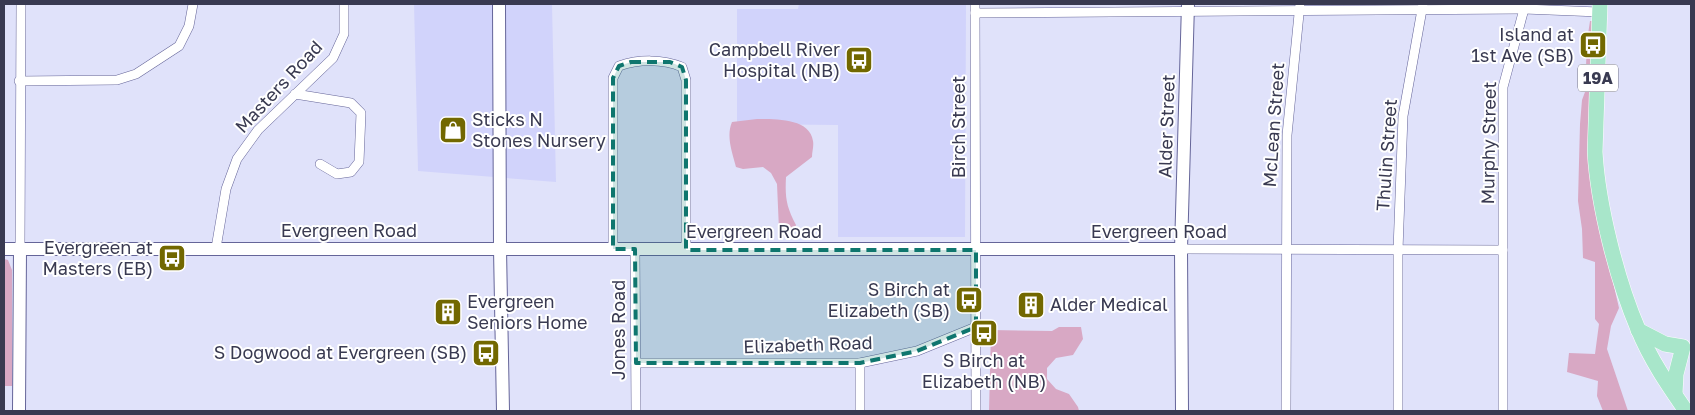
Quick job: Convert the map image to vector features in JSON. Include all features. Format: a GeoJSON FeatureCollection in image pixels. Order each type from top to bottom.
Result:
{"type":"FeatureCollection","features":[{"type":"Feature","properties":{"kind":"main road","name":"19A"},"geometry":{"type":"LineString","coordinates":[[1600,8],[1596,173],[1609,236],[1624,294],[1638,330],[1656,366],[1686,411]]}},
{"type":"Feature","properties":{"kind":"main road"},"geometry":{"type":"LineString","coordinates":[[1638,330],[1665,344],[1683,347],[1676,374],[1675,394]]}},
{"type":"Feature","properties":{"kind":"street"},"geometry":{"type":"LineString","coordinates":[[19,411],[19,81],[21,4]]}},
{"type":"Feature","properties":{"kind":"street"},"geometry":{"type":"LineString","coordinates":[[19,81],[117,80],[136,74],[179,46],[189,26],[193,4]]}},
{"type":"Feature","properties":{"kind":"street","name":"Masters Road"},"geometry":{"type":"LineString","coordinates":[[216,248],[226,189],[237,159],[258,130],[333,58],[344,34],[344,4]]}},
{"type":"Feature","properties":{"kind":"street"},"geometry":{"type":"LineString","coordinates":[[500,4],[500,250],[503,411]]}},
{"type":"Feature","properties":{"kind":"street","name":"McLean Street"},"geometry":{"type":"LineString","coordinates":[[1286,411],[1285,250],[1287,135],[1300,7]]}},
{"type":"Feature","properties":{"kind":"street","name":"Thulin Street"},"geometry":{"type":"LineString","coordinates":[[1398,411],[1398,250],[1403,116],[1423,7]]}},
{"type":"Feature","properties":{"kind":"street"},"geometry":{"type":"LineString","coordinates":[[975,8],[1600,8]]}},
{"type":"Feature","properties":{"kind":"street","name":"Birch Street"},"geometry":{"type":"LineString","coordinates":[[975,8],[976,411]]}},
{"type":"Feature","properties":{"kind":"street","name":"Alder Street"},"geometry":{"type":"LineString","coordinates":[[1182,411],[1181,250],[1188,8]]}},
{"type":"Feature","properties":{"kind":"street","name":"Murphy Street"},"geometry":{"type":"LineString","coordinates":[[1504,411],[1503,87],[1524,9]]}},
{"type":"Feature","properties":{"kind":"street"},"geometry":{"type":"LineString","coordinates":[[613,250],[613,78],[619,66],[631,62],[670,62],[682,67],[686,80],[686,250]]}},
{"type":"Feature","properties":{"kind":"street"},"geometry":{"type":"LineString","coordinates":[[295,94],[351,103],[361,113],[359,162],[351,172],[337,174],[320,164]]}},
{"type":"Feature","properties":{"kind":"street","name":"Evergreen Road"},"geometry":{"type":"LineString","coordinates":[[4,250],[216,248],[500,250],[1504,250]]}},
{"type":"Feature","properties":{"kind":"street","name":"Jones Road"},"geometry":{"type":"LineString","coordinates":[[635,250],[636,411]]}},
{"type":"Feature","properties":{"kind":"street","name":"Elizabeth Road"},"geometry":{"type":"LineString","coordinates":[[636,364],[860,363],[917,351],[976,327]]}},
{"type":"Feature","properties":{"kind":"street"},"geometry":{"type":"LineString","coordinates":[[860,363],[860,411]]}},
{"type":"Feature","properties":{"kind":"highlighted area"},"geometry":{"type":"Polygon","coordinates":[[[631,62],[670,62],[682,67],[686,80],[686,250],[976,250],[976,327],[917,351],[860,363],[636,363],[635,249],[613,249],[613,78],[619,66],[631,62]]]}},
{"type":"Feature","properties":{"kind":"shaded area"},"geometry":{"type":"Polygon","coordinates":[[[414,4],[552,4],[556,182],[418,171],[414,4]]]}},
{"type":"Feature","properties":{"kind":"shaded area"},"geometry":{"type":"Polygon","coordinates":[[[799,4],[966,4],[965,237],[838,237],[838,125],[737,124],[737,9],[798,9],[799,4]]]}},
{"type":"Feature","properties":{"kind":"shaded area"},"geometry":{"type":"Polygon","coordinates":[[[1590,21],[1592,21],[1592,62],[1610,269],[1619,308],[1611,326],[1607,349],[1628,411],[1603,411],[1597,396],[1598,381],[1567,372],[1569,353],[1595,354],[1599,324],[1595,319],[1595,262],[1583,258],[1582,229],[1578,201],[1580,124],[1582,100],[1585,92],[1587,41],[1590,21]]]}},
{"type":"Feature","properties":{"kind":"shaded area"},"geometry":{"type":"Polygon","coordinates":[[[757,119],[791,121],[799,124],[806,128],[813,141],[812,157],[786,177],[787,201],[796,225],[792,235],[783,236],[779,230],[777,184],[771,173],[763,167],[743,169],[736,167],[731,150],[730,127],[732,122],[757,119]]]}},
{"type":"Feature","properties":{"kind":"shaded area"},"geometry":{"type":"Polygon","coordinates":[[[4,259],[8,260],[12,270],[12,386],[4,386],[4,259]]]}},
{"type":"Feature","properties":{"kind":"shaded area"},"geometry":{"type":"Polygon","coordinates":[[[1059,327],[1081,327],[1083,339],[1073,355],[1056,358],[1047,368],[1047,379],[1056,389],[1069,394],[1079,411],[989,411],[991,330],[1052,331],[1059,327]]]}},
{"type":"Feature","properties":{"kind":"place","name":"Island at 1st Ave (SB)"},"geometry":{"type":"Point","coordinates":[1593,45]}},
{"type":"Feature","properties":{"kind":"place","name":"Campbell River Hospital (NB)"},"geometry":{"type":"Point","coordinates":[859,60]}},
{"type":"Feature","properties":{"kind":"place","name":"Sticks N Stones Nursery"},"geometry":{"type":"Point","coordinates":[453,130]}},
{"type":"Feature","properties":{"kind":"place","name":"Evergreen at Masters (EB)"},"geometry":{"type":"Point","coordinates":[172,258]}},
{"type":"Feature","properties":{"kind":"place","name":"S Birch at Elizabeth (SB)"},"geometry":{"type":"Point","coordinates":[969,300]}},
{"type":"Feature","properties":{"kind":"place","name":"Alder Medical"},"geometry":{"type":"Point","coordinates":[1031,305]}},
{"type":"Feature","properties":{"kind":"place","name":"Evergreen Seniors Home"},"geometry":{"type":"Point","coordinates":[448,312]}},
{"type":"Feature","properties":{"kind":"place","name":"S Birch at Elizabeth (NB)"},"geometry":{"type":"Point","coordinates":[984,333]}},
{"type":"Feature","properties":{"kind":"place","name":"S Dogwood at Evergreen (SB)"},"geometry":{"type":"Point","coordinates":[486,353]}}]}
